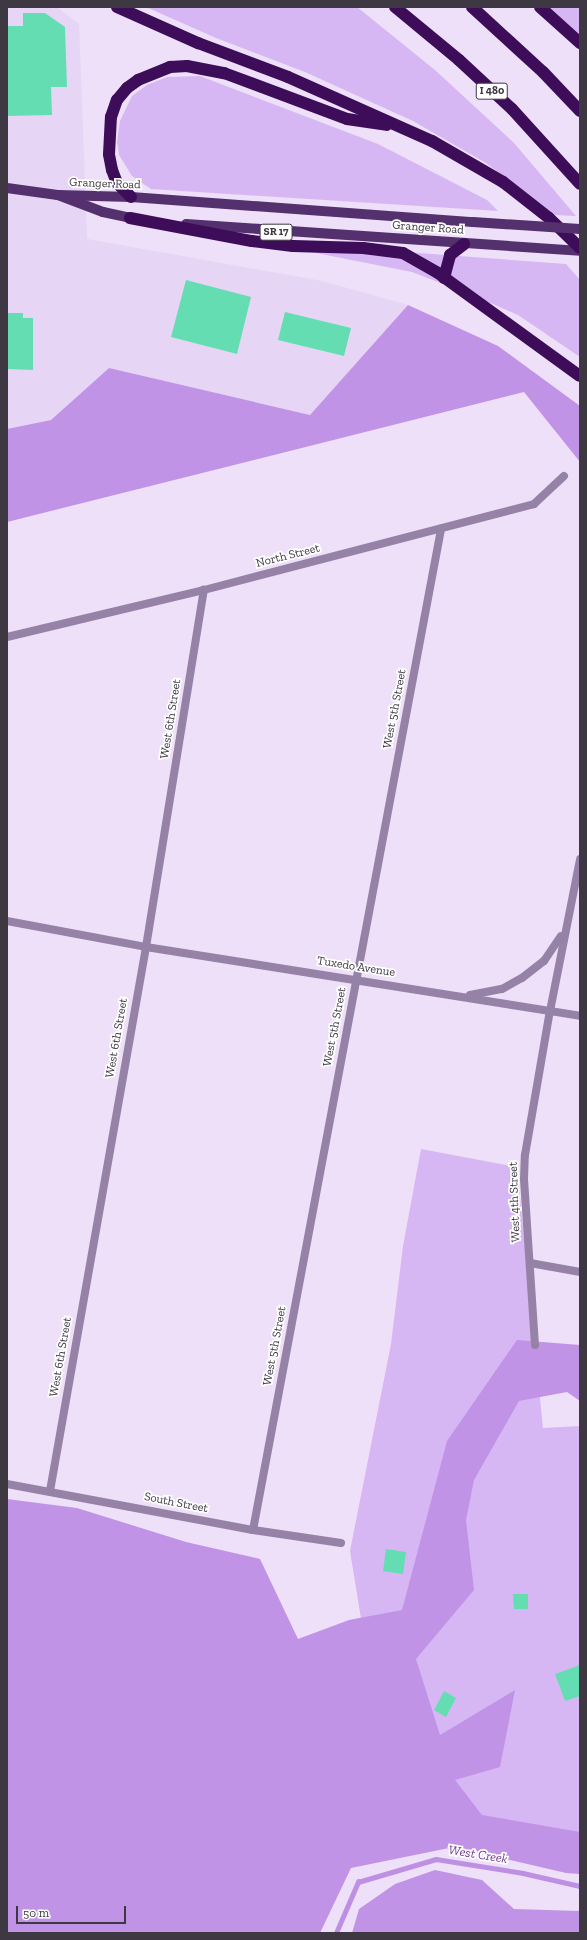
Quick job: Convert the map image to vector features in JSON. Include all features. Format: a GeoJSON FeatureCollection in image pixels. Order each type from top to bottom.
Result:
{"type":"FeatureCollection","features":[{"type":"Feature","properties":{"kind":"highway"},"geometry":{"type":"LineString","coordinates":[[117,7],[198,44],[288,77],[432,141],[503,182],[549,218],[580,248]]}},
{"type":"Feature","properties":{"kind":"highway","name":"I 480"},"geometry":{"type":"LineString","coordinates":[[395,7],[459,60],[512,109],[580,184]]}},
{"type":"Feature","properties":{"kind":"highway"},"geometry":{"type":"LineString","coordinates":[[472,7],[580,111]]}},
{"type":"Feature","properties":{"kind":"highway"},"geometry":{"type":"LineString","coordinates":[[540,7],[580,43]]}},
{"type":"Feature","properties":{"kind":"highway"},"geometry":{"type":"LineString","coordinates":[[131,197],[117,183],[112,170],[109,154],[111,117],[117,100],[127,88],[138,80],[170,67],[187,66],[224,73],[347,119],[402,127]]}},
{"type":"Feature","properties":{"kind":"highway"},"geometry":{"type":"LineString","coordinates":[[130,218],[252,242],[293,246],[392,251],[412,257],[444,278],[580,376]]}},
{"type":"Feature","properties":{"kind":"highway"},"geometry":{"type":"LineString","coordinates":[[444,278],[450,255],[464,244]]}},
{"type":"Feature","properties":{"kind":"main road","name":"SR 17"},"geometry":{"type":"LineString","coordinates":[[7,188],[58,195]]}},
{"type":"Feature","properties":{"kind":"main road","name":"Granger Road"},"geometry":{"type":"LineString","coordinates":[[58,195],[131,197],[580,229]]}},
{"type":"Feature","properties":{"kind":"main road","name":"Granger Road"},"geometry":{"type":"LineString","coordinates":[[58,195],[103,212],[130,218],[258,231],[580,251]]}},
{"type":"Feature","properties":{"kind":"street","name":"North Street"},"geometry":{"type":"LineString","coordinates":[[7,637],[204,590],[534,504],[564,476]]}},
{"type":"Feature","properties":{"kind":"street","name":"West 5th Street"},"geometry":{"type":"LineString","coordinates":[[253,1530],[441,529]]}},
{"type":"Feature","properties":{"kind":"street","name":"West 6th Street"},"geometry":{"type":"LineString","coordinates":[[50,1491],[146,947],[204,590]]}},
{"type":"Feature","properties":{"kind":"street"},"geometry":{"type":"LineString","coordinates":[[550,1011],[580,859]]}},
{"type":"Feature","properties":{"kind":"street"},"geometry":{"type":"LineString","coordinates":[[455,995],[502,989],[522,978],[544,961],[558,943],[568,920]]}},
{"type":"Feature","properties":{"kind":"street","name":"Tuxedo Avenue"},"geometry":{"type":"LineString","coordinates":[[7,921],[146,947],[356,979],[580,1016]]}},
{"type":"Feature","properties":{"kind":"street","name":"West 4th Street"},"geometry":{"type":"LineString","coordinates":[[535,1345],[524,1179],[525,1155],[550,1011]]}},
{"type":"Feature","properties":{"kind":"street"},"geometry":{"type":"LineString","coordinates":[[530,1263],[580,1272]]}},
{"type":"Feature","properties":{"kind":"street","name":"South Street"},"geometry":{"type":"LineString","coordinates":[[7,1484],[253,1530],[341,1543]]}},
{"type":"Feature","properties":{"kind":"shaded area"},"geometry":{"type":"Polygon","coordinates":[[[7,7],[57,7],[79,24],[87,239],[322,281],[408,305],[310,415],[109,368],[51,420],[7,429],[7,7]]]}},
{"type":"Feature","properties":{"kind":"shaded area"},"geometry":{"type":"Polygon","coordinates":[[[146,7],[357,7],[435,70],[514,143],[576,216],[555,215],[486,163],[413,121],[305,72],[216,38],[146,7]]]}},
{"type":"Feature","properties":{"kind":"shaded area"},"geometry":{"type":"Polygon","coordinates":[[[540,7],[580,7],[580,43],[540,7]]]}},
{"type":"Feature","properties":{"kind":"shaded area"},"geometry":{"type":"Polygon","coordinates":[[[200,76],[378,144],[487,200],[498,211],[151,189],[132,176],[119,155],[117,142],[120,121],[132,96],[147,85],[167,77],[200,76]]]}},
{"type":"Feature","properties":{"kind":"shaded area"},"geometry":{"type":"Polygon","coordinates":[[[312,245],[566,264],[580,280],[580,357],[518,315],[477,297],[412,272],[311,252],[312,245]]]}},
{"type":"Feature","properties":{"kind":"shaded area"},"geometry":{"type":"Polygon","coordinates":[[[408,305],[498,346],[580,406],[580,462],[524,392],[7,522],[7,429],[51,420],[109,368],[310,415],[408,305]]]}},
{"type":"Feature","properties":{"kind":"shaded area"},"geometry":{"type":"Polygon","coordinates":[[[421,1149],[517,1167],[543,1428],[580,1426],[580,1864],[391,1803],[350,1551],[391,1344],[403,1246],[421,1149]]]}},
{"type":"Feature","properties":{"kind":"shaded area"},"geometry":{"type":"Polygon","coordinates":[[[517,1340],[580,1345],[580,1401],[567,1392],[519,1401],[474,1480],[466,1520],[474,1590],[416,1659],[440,1735],[515,1690],[500,1767],[455,1780],[482,1815],[580,1832],[580,1874],[566,1873],[454,1847],[351,1868],[320,1933],[7,1933],[7,1499],[77,1508],[186,1542],[260,1559],[298,1639],[349,1620],[402,1610],[447,1441],[517,1340]]]}},
{"type":"Feature","properties":{"kind":"shaded area"},"geometry":{"type":"Polygon","coordinates":[[[435,1870],[482,1880],[514,1909],[580,1911],[580,1933],[352,1933],[359,1909],[395,1884],[435,1870]]]}},
{"type":"Feature","properties":{"kind":"building"},"geometry":{"type":"Polygon","coordinates":[[[23,13],[45,13],[65,27],[67,87],[51,87],[52,115],[7,116],[7,26],[23,26],[23,13]]]}},
{"type":"Feature","properties":{"kind":"building"},"geometry":{"type":"Polygon","coordinates":[[[186,280],[251,297],[237,354],[171,337],[186,280]]]}},
{"type":"Feature","properties":{"kind":"building"},"geometry":{"type":"Polygon","coordinates":[[[285,312],[351,328],[344,356],[278,340],[285,312]]]}},
{"type":"Feature","properties":{"kind":"building"},"geometry":{"type":"Polygon","coordinates":[[[8,313],[23,313],[23,318],[33,318],[33,370],[7,369],[8,313]]]}},
{"type":"Feature","properties":{"kind":"building"},"geometry":{"type":"Polygon","coordinates":[[[386,1549],[406,1552],[403,1574],[383,1571],[386,1549]]]}},
{"type":"Feature","properties":{"kind":"building"},"geometry":{"type":"Polygon","coordinates":[[[513,1594],[528,1594],[528,1609],[514,1609],[513,1594]]]}},
{"type":"Feature","properties":{"kind":"building"},"geometry":{"type":"Polygon","coordinates":[[[580,1665],[580,1696],[565,1701],[555,1674],[580,1665]]]}},
{"type":"Feature","properties":{"kind":"building"},"geometry":{"type":"Polygon","coordinates":[[[444,1691],[456,1698],[446,1717],[434,1710],[444,1691]]]}},
{"type":"Feature","properties":{"kind":"waterway","name":"West Creek"},"geometry":{"type":"LineString","coordinates":[[336,1933],[358,1882],[436,1859],[523,1873],[580,1886]]}}]}
